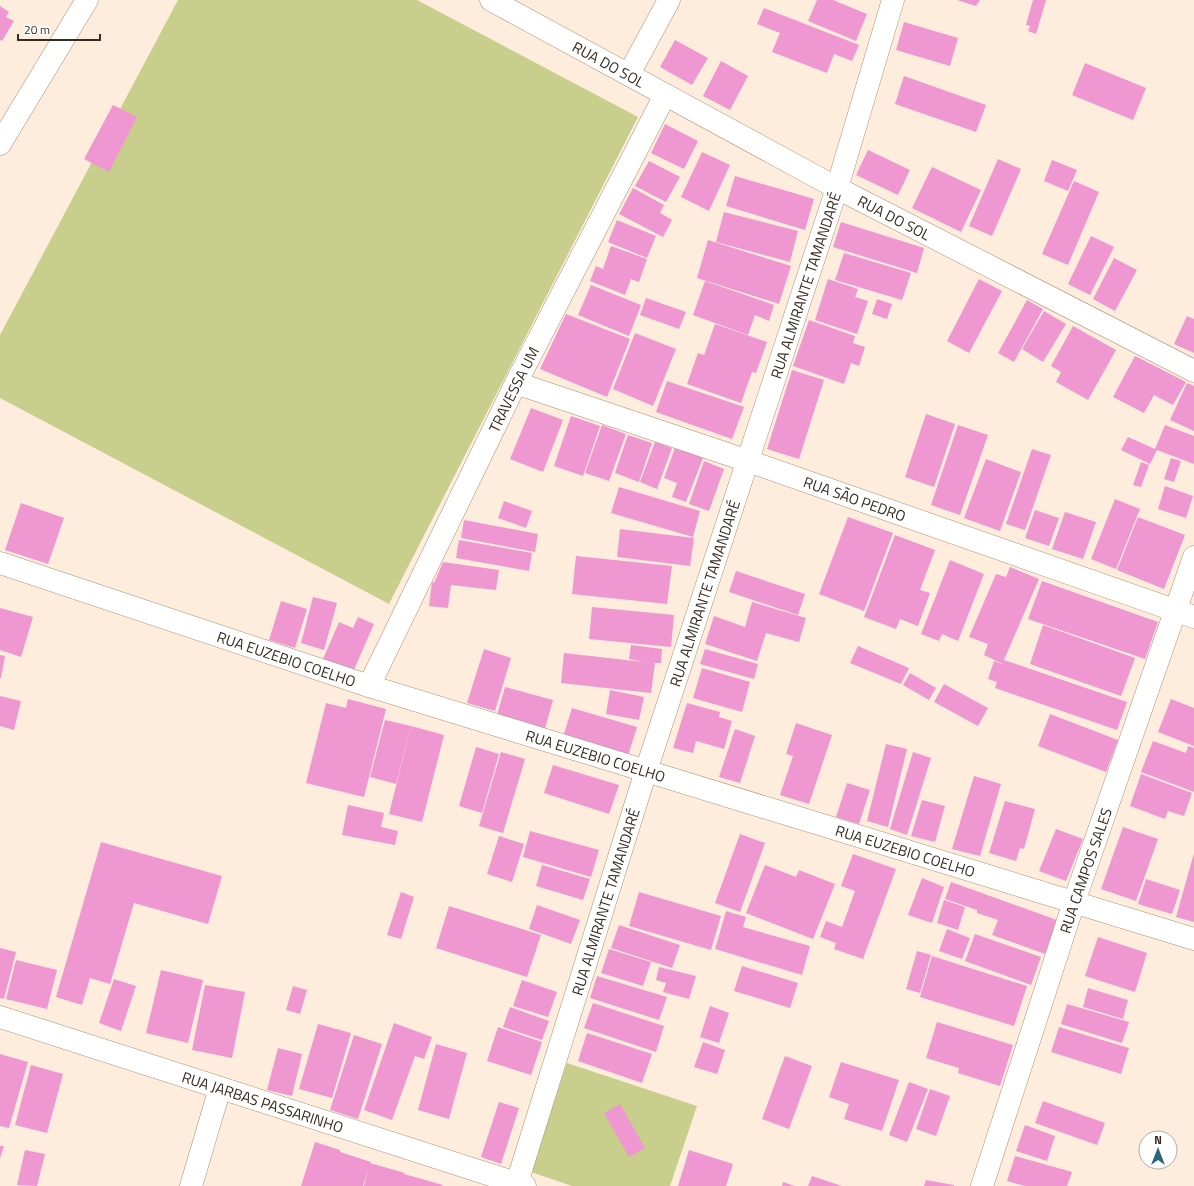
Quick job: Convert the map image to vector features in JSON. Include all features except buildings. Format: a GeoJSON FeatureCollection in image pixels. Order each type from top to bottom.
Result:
{"type":"FeatureCollection","features":[{"type":"Feature","properties":{"kind":"street"},"geometry":{"type":"LineString","coordinates":[[0,144],[87,0]]}},
{"type":"Feature","properties":{"kind":"street","name":"RUA DO SOL"},"geometry":{"type":"LineString","coordinates":[[491,0],[837,188],[1194,371]]}},
{"type":"Feature","properties":{"kind":"street"},"geometry":{"type":"LineString","coordinates":[[629,74],[669,0]]}},
{"type":"Feature","properties":{"kind":"street","name":"RUA ALMIRANTE TAMANDARÉ"},"geometry":{"type":"LineString","coordinates":[[520,1185],[646,771],[837,188],[893,0]]}},
{"type":"Feature","properties":{"kind":"street","name":"TRAVESSA UM"},"geometry":{"type":"LineString","coordinates":[[369,686],[516,383],[665,95]]}},
{"type":"Feature","properties":{"kind":"street","name":"RUA SÃO PEDRO"},"geometry":{"type":"LineString","coordinates":[[516,383],[748,461],[1185,613]]}},
{"type":"Feature","properties":{"kind":"street","name":"RUA CAMPOS SALES"},"geometry":{"type":"LineString","coordinates":[[982,1186],[1074,902],[1185,613],[1194,557]]}},
{"type":"Feature","properties":{"kind":"street","name":"RUA EUZEBIO COELHO"},"geometry":{"type":"LineString","coordinates":[[0,563],[369,686],[1194,939]]}},
{"type":"Feature","properties":{"kind":"street","name":"RUA JARBAS PASSARINHO"},"geometry":{"type":"LineString","coordinates":[[0,1017],[520,1185]]}},
{"type":"Feature","properties":{"kind":"street"},"geometry":{"type":"LineString","coordinates":[[191,1186],[220,1088]]}},
{"type":"Feature","properties":{"kind":"green space"},"geometry":{"type":"Polygon","coordinates":[[[178,0],[417,0],[638,117],[389,604],[0,398],[0,335],[178,0]]]}},
{"type":"Feature","properties":{"kind":"green space"},"geometry":{"type":"Polygon","coordinates":[[[567,1063],[697,1106],[670,1186],[572,1186],[531,1172],[567,1063]]]}}]}
